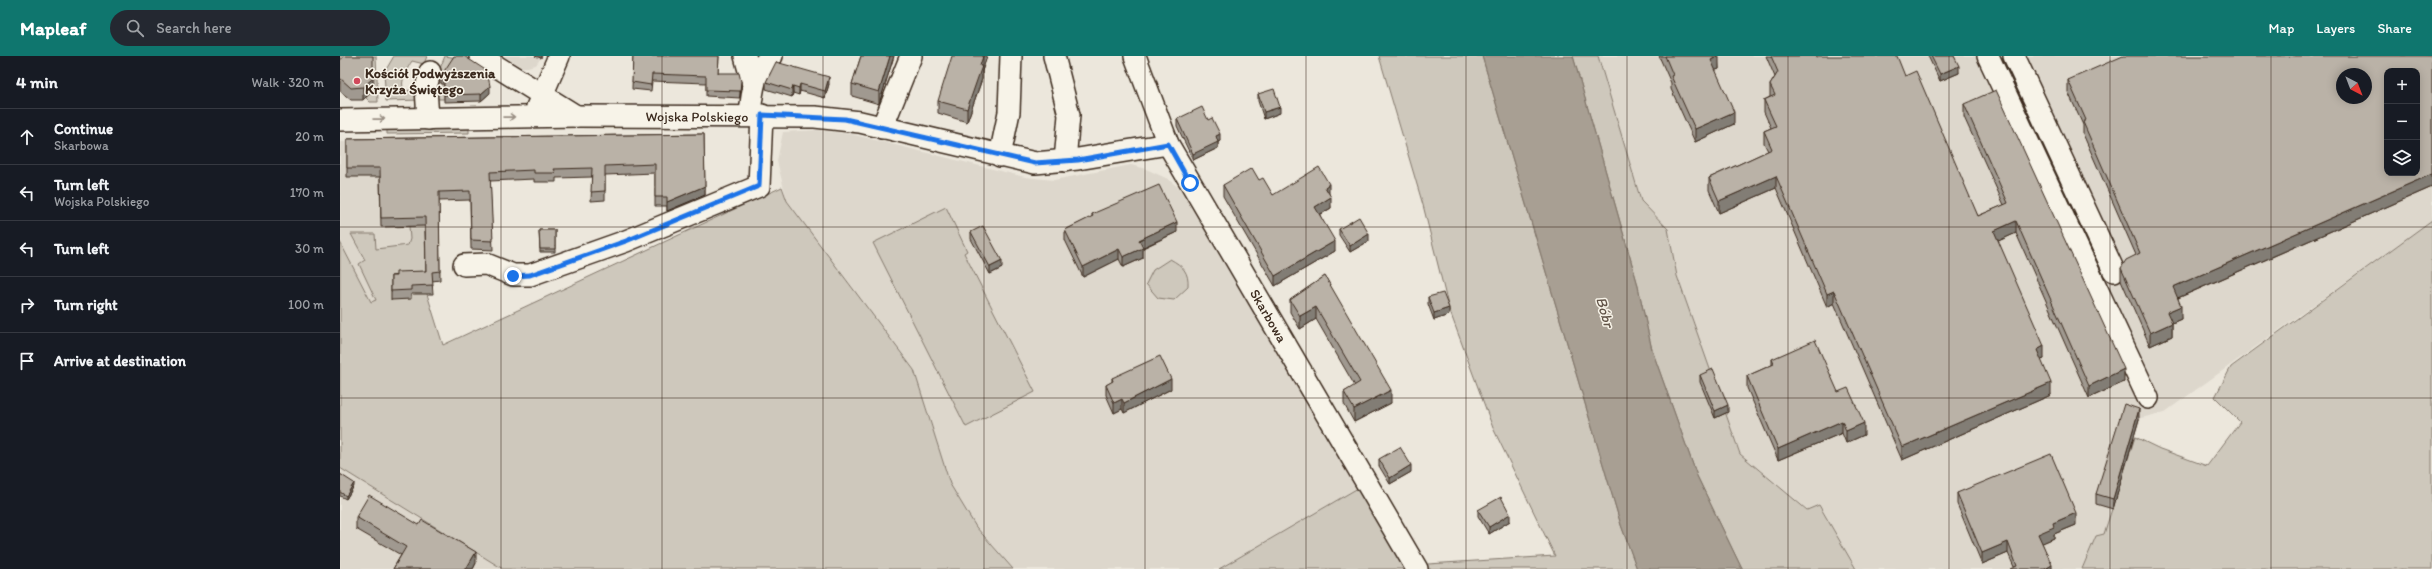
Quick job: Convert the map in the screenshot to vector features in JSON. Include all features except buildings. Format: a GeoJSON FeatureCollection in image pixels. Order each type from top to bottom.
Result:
{"type":"FeatureCollection","features":[{"type":"Feature","properties":{"kind":"street"},"geometry":{"type":"LineString","coordinates":[[480,56],[576,116]]}},
{"type":"Feature","properties":{"kind":"street"},"geometry":{"type":"LineString","coordinates":[[533,117],[559,56]]}},
{"type":"Feature","properties":{"kind":"street"},"geometry":{"type":"LineString","coordinates":[[464,265],[486,264],[513,276],[530,275],[626,241],[759,186],[756,115],[753,85],[745,56]]}},
{"type":"Feature","properties":{"kind":"street"},"geometry":{"type":"LineString","coordinates":[[753,85],[761,68],[772,56]]}},
{"type":"Feature","properties":{"kind":"street"},"geometry":{"type":"LineString","coordinates":[[882,128],[910,56]]}},
{"type":"Feature","properties":{"kind":"street"},"geometry":{"type":"LineString","coordinates":[[1000,156],[1009,112],[1011,56]]}},
{"type":"Feature","properties":{"kind":"street"},"geometry":{"type":"LineString","coordinates":[[1054,56],[1069,115],[1065,161]]}},
{"type":"Feature","properties":{"kind":"street","name":"Skarbowa"},"geometry":{"type":"LineString","coordinates":[[1135,56],[1168,144],[1417,569]]}},
{"type":"Feature","properties":{"kind":"street"},"geometry":{"type":"LineString","coordinates":[[1988,56],[2148,398]]}},
{"type":"Feature","properties":{"kind":"street"},"geometry":{"type":"LineString","coordinates":[[2014,56],[2114,271]]}},
{"type":"Feature","properties":{"kind":"street"},"geometry":{"type":"LineString","coordinates":[[428,119],[426,88],[430,72]]}},
{"type":"Feature","properties":{"kind":"street","name":"Wojska Polskiego"},"geometry":{"type":"LineString","coordinates":[[340,120],[756,115],[845,119],[1035,163],[1065,161],[1168,144]]}},
{"type":"Feature","properties":{"kind":"shaded area"},"geometry":{"type":"Polygon","coordinates":[[[340,56],[376,56],[378,102],[370,102],[366,98],[374,90],[374,73],[340,73],[340,56]]]}},
{"type":"Feature","properties":{"kind":"shaded area"},"geometry":{"type":"Polygon","coordinates":[[[394,56],[427,56],[424,64],[412,61],[403,79],[404,90],[417,91],[421,100],[386,101],[384,73],[394,56]]]}},
{"type":"Feature","properties":{"kind":"shaded area"},"geometry":{"type":"Polygon","coordinates":[[[445,56],[457,58],[447,73],[439,71],[445,56]]]}},
{"type":"Feature","properties":{"kind":"shaded area"},"geometry":{"type":"Polygon","coordinates":[[[504,56],[542,56],[536,65],[521,67],[504,56]]]}},
{"type":"Feature","properties":{"kind":"shaded area"},"geometry":{"type":"Polygon","coordinates":[[[1379,56],[1482,56],[1621,525],[1637,569],[1422,569],[1428,564],[1555,556],[1493,428],[1449,309],[1423,205],[1379,56]]]}},
{"type":"Feature","properties":{"kind":"shaded area"},"geometry":{"type":"Polygon","coordinates":[[[1573,56],[1598,56],[1641,201],[1668,229],[1677,276],[1740,454],[1807,510],[1819,505],[1856,569],[1742,569],[1697,476],[1652,350],[1637,282],[1573,56]]]}},
{"type":"Feature","properties":{"kind":"shaded area"},"geometry":{"type":"Polygon","coordinates":[[[1598,56],[2432,56],[2432,220],[2165,412],[2141,418],[2104,534],[2096,536],[2082,569],[1856,569],[1819,505],[1808,510],[1740,454],[1677,276],[1668,229],[1641,201],[1598,56]]]}},
{"type":"Feature","properties":{"kind":"shaded area"},"geometry":{"type":"Polygon","coordinates":[[[438,81],[444,85],[444,99],[432,99],[438,81]]]}},
{"type":"Feature","properties":{"kind":"shaded area"},"geometry":{"type":"Polygon","coordinates":[[[469,127],[469,133],[387,134],[387,129],[469,127]]]}},
{"type":"Feature","properties":{"kind":"shaded area"},"geometry":{"type":"Polygon","coordinates":[[[817,130],[851,134],[1025,177],[1054,180],[1131,165],[1146,169],[1168,179],[1180,189],[1358,488],[1219,569],[1013,569],[976,527],[950,484],[914,370],[787,201],[777,161],[783,132],[817,130]]]}},
{"type":"Feature","properties":{"kind":"shaded area"},"geometry":{"type":"Polygon","coordinates":[[[425,139],[427,294],[443,345],[340,384],[340,142],[425,139]]]}},
{"type":"Feature","properties":{"kind":"shaded area"},"geometry":{"type":"Polygon","coordinates":[[[782,187],[787,201],[914,370],[950,484],[976,527],[1013,569],[503,569],[340,468],[340,242],[371,302],[376,300],[359,264],[365,260],[351,234],[375,234],[376,249],[408,245],[410,239],[409,226],[425,226],[427,294],[443,345],[782,187]]]}},
{"type":"Feature","properties":{"kind":"shaded area"},"geometry":{"type":"Polygon","coordinates":[[[946,207],[967,251],[964,253],[1035,392],[966,427],[873,243],[946,207]]]}},
{"type":"Feature","properties":{"kind":"shaded area"},"geometry":{"type":"Polygon","coordinates":[[[2432,220],[2432,569],[2082,569],[2096,536],[2104,534],[2135,437],[2160,449],[2207,466],[2240,422],[2215,397],[2231,367],[2432,220]]]}},
{"type":"Feature","properties":{"kind":"shaded area"},"geometry":{"type":"Polygon","coordinates":[[[1170,259],[1182,267],[1186,273],[1188,282],[1188,287],[1174,300],[1158,298],[1146,284],[1153,270],[1170,259]]]}},
{"type":"Feature","properties":{"kind":"shaded area"},"geometry":{"type":"Polygon","coordinates":[[[340,468],[420,518],[503,569],[340,569],[340,468]]]}},
{"type":"Feature","properties":{"kind":"shaded area"},"geometry":{"type":"Polygon","coordinates":[[[1358,488],[1406,569],[1219,569],[1358,488]]]}},
{"type":"Feature","properties":{"kind":"water","name":"Bóbr"},"geometry":{"type":"Polygon","coordinates":[[[1482,56],[1573,56],[1637,282],[1652,350],[1697,476],[1742,569],[1637,569],[1621,525],[1482,56]]]}},
{"type":"Feature","properties":{"kind":"place","name":"Kościół Podwyższenia Krzyża Świętego"},"geometry":{"type":"Point","coordinates":[357,81]}},
{"type":"Feature","properties":{"kind":"route"},"geometry":{"type":"LineString","coordinates":[[513,276],[530,275],[626,241],[759,186],[762,115],[845,119],[1024,162],[1035,163],[1078,160],[1168,144],[1190,183]]}}]}
